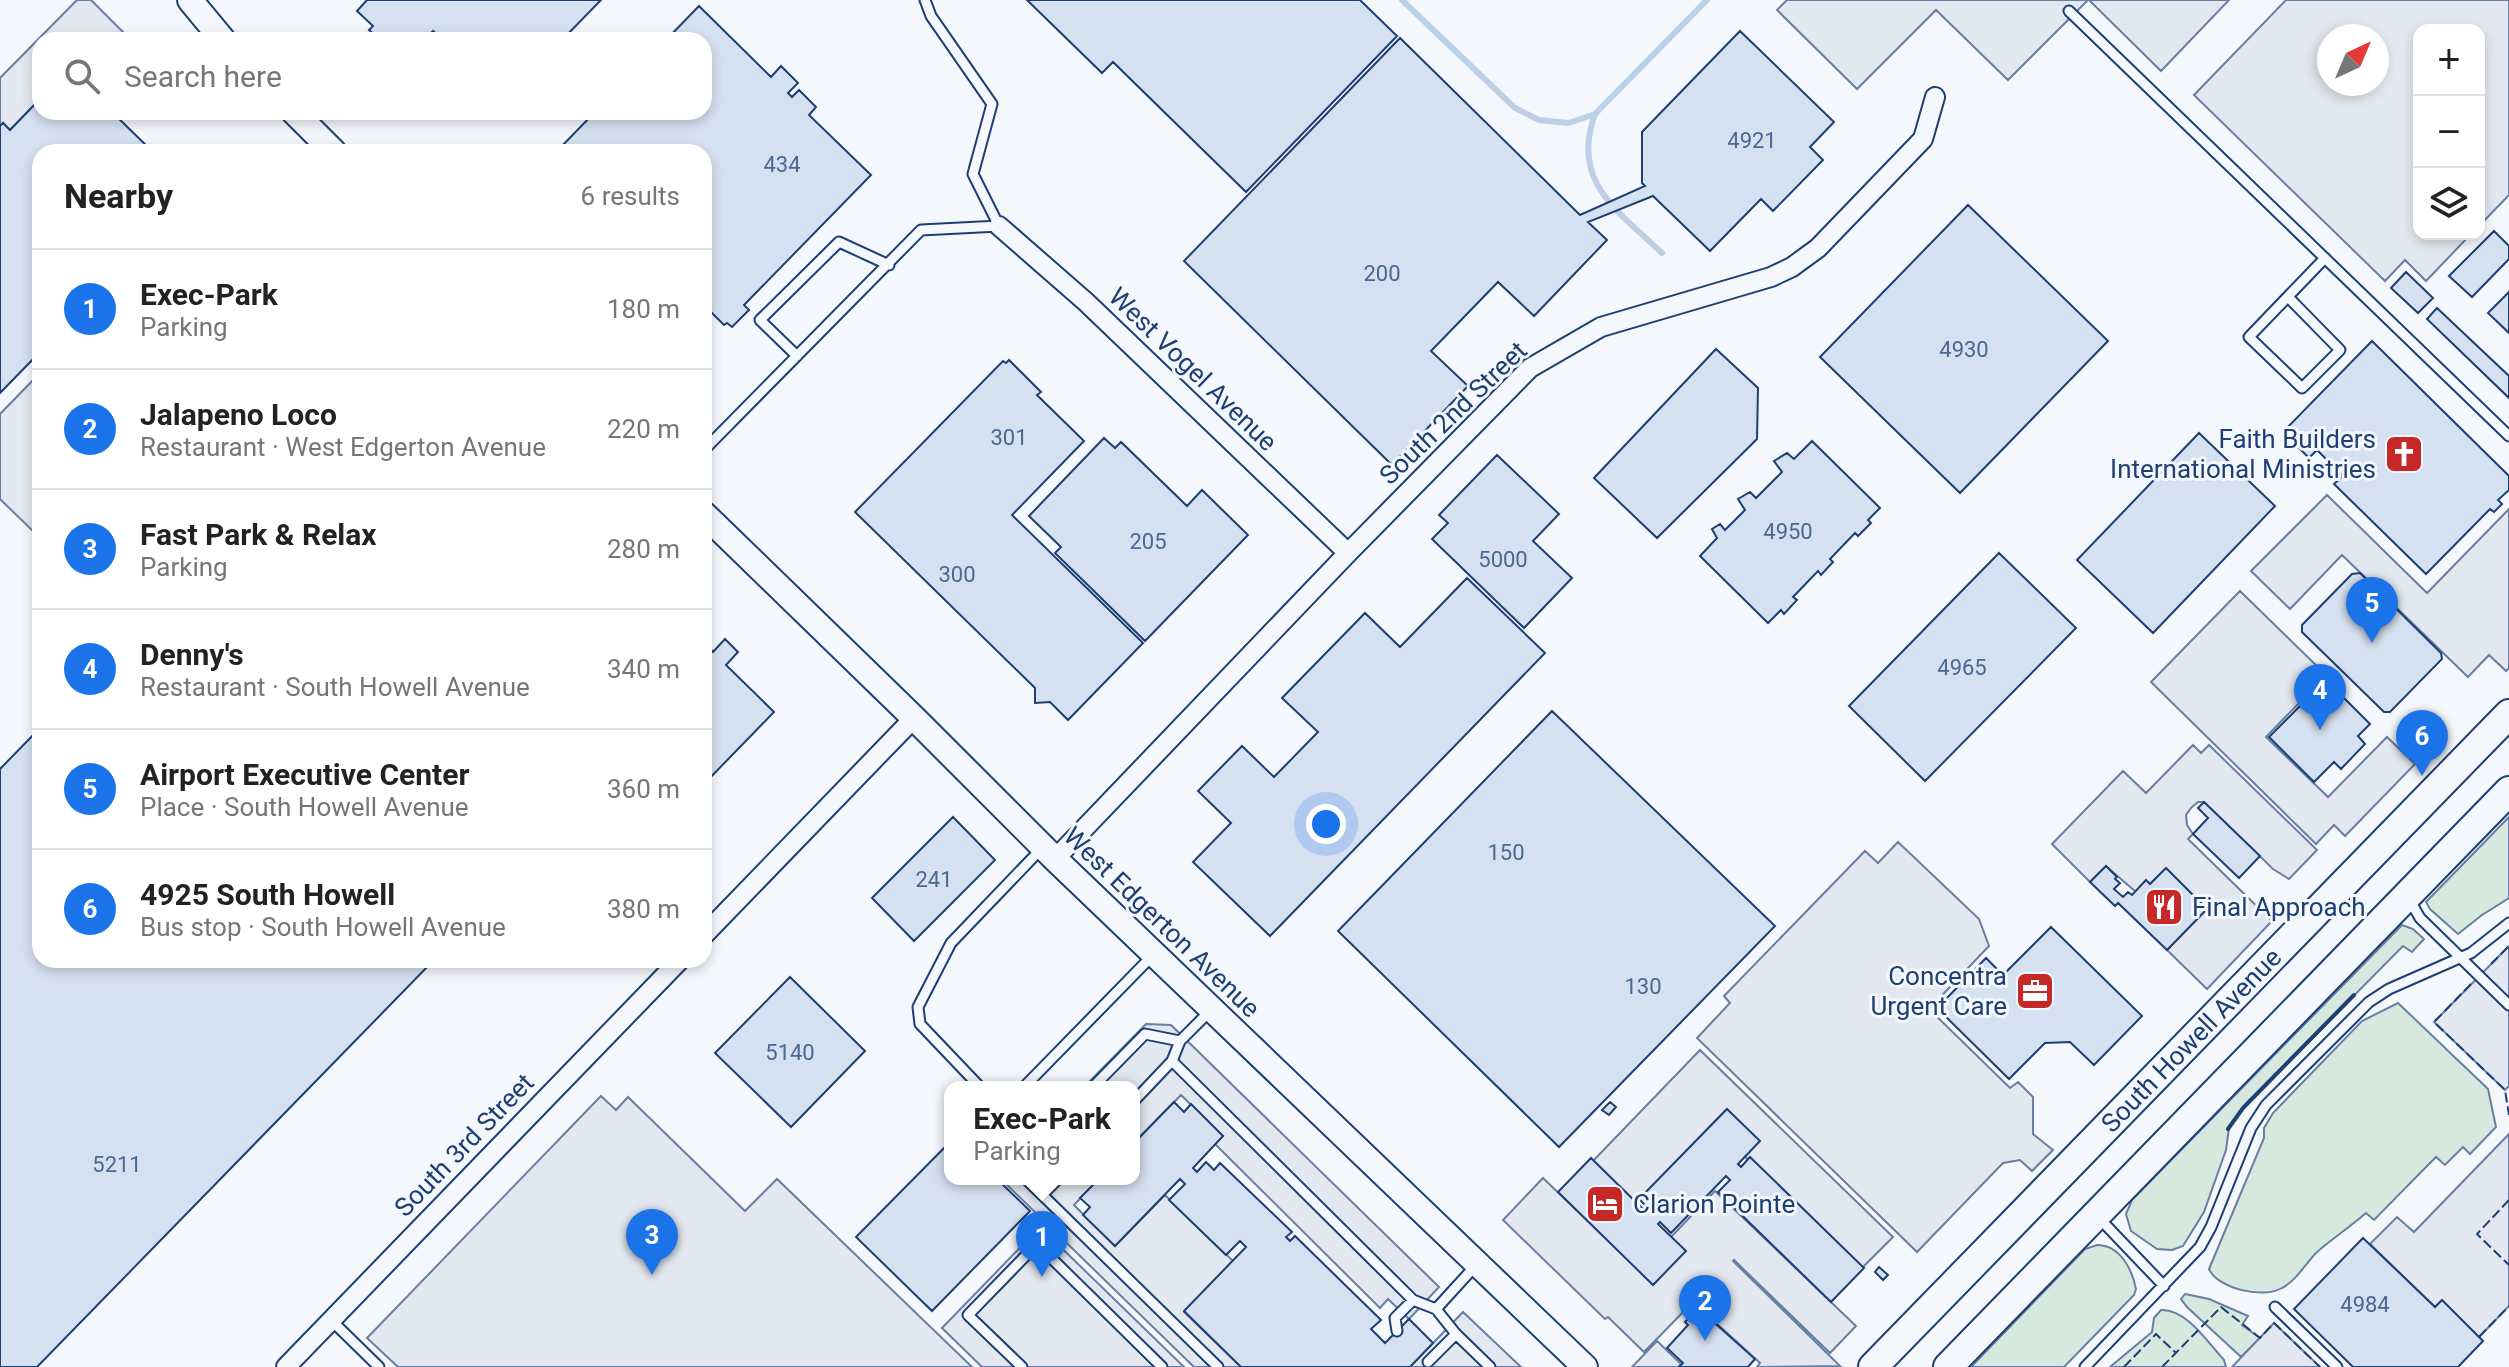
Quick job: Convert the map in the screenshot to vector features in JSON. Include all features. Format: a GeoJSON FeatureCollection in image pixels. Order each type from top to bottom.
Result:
{"type":"FeatureCollection","features":[{"type":"Feature","properties":{"kind":"main road","name":"South Howell Avenue"},"geometry":{"type":"LineString","coordinates":[[1873,1367],[2509,714]]}},
{"type":"Feature","properties":{"kind":"main road","name":"South Howell Avenue"},"geometry":{"type":"LineString","coordinates":[[1948,1367],[2509,791]]}},
{"type":"Feature","properties":{"kind":"street"},"geometry":{"type":"LineString","coordinates":[[190,0],[216,32]]}},
{"type":"Feature","properties":{"kind":"street","name":"South 2nd Street"},"geometry":{"type":"LineString","coordinates":[[1049,853],[1530,368],[1601,327],[1771,277],[1792,267],[1828,238],[1923,139],[1935,97]]}},
{"type":"Feature","properties":{"kind":"street"},"geometry":{"type":"LineString","coordinates":[[302,120],[326,144]]}},
{"type":"Feature","properties":{"kind":"street","name":"West Vogel Avenue"},"geometry":{"type":"LineString","coordinates":[[999,226],[1086,302],[1348,553]]}},
{"type":"Feature","properties":{"kind":"street","name":"West Edgerton Avenue"},"geometry":{"type":"LineString","coordinates":[[712,522],[1049,853],[1585,1367]]}},
{"type":"Feature","properties":{"kind":"street"},"geometry":{"type":"LineString","coordinates":[[712,927],[914,718]]}},
{"type":"Feature","properties":{"kind":"street","name":"South 3rd Street"},"geometry":{"type":"LineString","coordinates":[[286,1367],[672,968]]}},
{"type":"Feature","properties":{"kind":"lane"},"geometry":{"type":"LineString","coordinates":[[712,442],[921,230],[999,226],[973,174],[992,104],[931,16],[925,0]]}},
{"type":"Feature","properties":{"kind":"lane"},"geometry":{"type":"LineString","coordinates":[[2069,11],[2509,436]]}},
{"type":"Feature","properties":{"kind":"lane"},"geometry":{"type":"LineString","coordinates":[[797,356],[760,320],[839,242],[889,265]]}},
{"type":"Feature","properties":{"kind":"lane"},"geometry":{"type":"LineString","coordinates":[[2288,297],[2340,350],[2302,388],[2249,337],[2325,258]]}},
{"type":"Feature","properties":{"kind":"lane"},"geometry":{"type":"LineString","coordinates":[[974,1081],[920,1024],[918,1007],[951,943],[1049,853]]}},
{"type":"Feature","properties":{"kind":"lane"},"geometry":{"type":"LineString","coordinates":[[2407,896],[2420,918],[2509,1005]]}},
{"type":"Feature","properties":{"kind":"lane"},"geometry":{"type":"LineString","coordinates":[[2085,1367],[2195,1254],[2205,1239],[2251,1128],[2266,1105],[2369,1002],[2389,989],[2461,958],[2486,943],[2509,923]]}},
{"type":"Feature","properties":{"kind":"lane"},"geometry":{"type":"LineString","coordinates":[[1030,1081],[1154,954]]}},
{"type":"Feature","properties":{"kind":"lane"},"geometry":{"type":"LineString","coordinates":[[1140,1095],[1172,1061],[1180,1041],[1212,1009]]}},
{"type":"Feature","properties":{"kind":"lane"},"geometry":{"type":"LineString","coordinates":[[1099,1081],[1145,1034],[1180,1041]]}},
{"type":"Feature","properties":{"kind":"lane"},"geometry":{"type":"LineString","coordinates":[[1172,1061],[1413,1300],[1436,1309],[1490,1367]]}},
{"type":"Feature","properties":{"kind":"lane"},"geometry":{"type":"LineString","coordinates":[[1032,1185],[1218,1367]]}},
{"type":"Feature","properties":{"kind":"lane"},"geometry":{"type":"LineString","coordinates":[[1042,1195],[1052,1185]]}},
{"type":"Feature","properties":{"kind":"lane"},"geometry":{"type":"LineString","coordinates":[[2096,1215],[2164,1286]]}},
{"type":"Feature","properties":{"kind":"lane"},"geometry":{"type":"LineString","coordinates":[[1022,1367],[968,1315],[1037,1244],[1162,1367]]}},
{"type":"Feature","properties":{"kind":"lane"},"geometry":{"type":"LineString","coordinates":[[1436,1309],[1477,1264]]}},
{"type":"Feature","properties":{"kind":"lane"},"geometry":{"type":"LineString","coordinates":[[1397,1331],[1395,1318],[1413,1300]]}},
{"type":"Feature","properties":{"kind":"lane"},"geometry":{"type":"LineString","coordinates":[[2275,1307],[2337,1367]]}},
{"type":"Feature","properties":{"kind":"lane"},"geometry":{"type":"LineString","coordinates":[[331,1320],[379,1367]]}},
{"type":"Feature","properties":{"kind":"lane"},"geometry":{"type":"LineString","coordinates":[[1427,1361],[1456,1334]]}},
{"type":"Feature","properties":{"kind":"shaded area"},"geometry":{"type":"Polygon","coordinates":[[[77,0],[91,0],[123,32],[45,32],[77,0]]]}},
{"type":"Feature","properties":{"kind":"shaded area"},"geometry":{"type":"Polygon","coordinates":[[[1787,0],[2088,0],[2008,80],[1936,10],[1857,89],[1777,10],[1787,0]]]}},
{"type":"Feature","properties":{"kind":"shaded area"},"geometry":{"type":"Polygon","coordinates":[[[2089,0],[2229,0],[2161,71],[2089,0]]]}},
{"type":"Feature","properties":{"kind":"shaded area"},"geometry":{"type":"Polygon","coordinates":[[[2286,0],[2509,0],[2509,195],[2485,220],[2485,24],[2413,24],[2413,240],[2465,240],[2426,281],[2405,260],[2385,281],[2194,95],[2286,0]]]}},
{"type":"Feature","properties":{"kind":"shaded area"},"geometry":{"type":"Polygon","coordinates":[[[32,46],[32,107],[10,130],[3,123],[0,126],[0,78],[32,46]]]}},
{"type":"Feature","properties":{"kind":"shaded area"},"geometry":{"type":"Polygon","coordinates":[[[32,381],[32,530],[0,499],[0,414],[32,381]]]}},
{"type":"Feature","properties":{"kind":"shaded area"},"geometry":{"type":"Polygon","coordinates":[[[2327,495],[2427,593],[2509,509],[2509,668],[2506,671],[2489,655],[2468,677],[2342,555],[2290,609],[2251,571],[2327,495]]]}},
{"type":"Feature","properties":{"kind":"shaded area"},"geometry":{"type":"Polygon","coordinates":[[[2240,591],[2326,675],[2266,737],[2328,797],[2387,737],[2415,764],[2345,836],[2334,825],[2316,844],[2151,682],[2240,591]]]}},
{"type":"Feature","properties":{"kind":"shaded area"},"geometry":{"type":"Polygon","coordinates":[[[2193,745],[2201,753],[2209,745],[2317,850],[2289,879],[2273,869],[2204,802],[2198,802],[2191,808],[2186,815],[2187,825],[2193,834],[2188,839],[2272,921],[2207,989],[2167,950],[2207,909],[2166,869],[2136,892],[2106,866],[2090,882],[2052,844],[2123,771],[2146,793],[2193,745]]]}},
{"type":"Feature","properties":{"kind":"shaded area"},"geometry":{"type":"Polygon","coordinates":[[[2509,817],[2509,898],[2458,934],[2426,902],[2509,817]]]}},
{"type":"Feature","properties":{"kind":"shaded area"},"geometry":{"type":"Polygon","coordinates":[[[1898,842],[1979,919],[1989,946],[1929,1009],[2010,1088],[2018,1082],[2033,1097],[2033,1134],[2053,1150],[2032,1171],[2020,1160],[2003,1163],[1917,1252],[1697,1038],[1730,1003],[1724,996],[1865,851],[1878,863],[1898,842]]]}},
{"type":"Feature","properties":{"kind":"shaded area"},"geometry":{"type":"Polygon","coordinates":[[[2402,925],[2413,929],[2424,939],[2412,952],[2403,946],[2243,1108],[2229,1128],[2226,1150],[2204,1212],[2183,1246],[2172,1250],[2157,1249],[2131,1231],[2126,1214],[2132,1200],[2402,925]]]}},
{"type":"Feature","properties":{"kind":"shaded area"},"geometry":{"type":"Polygon","coordinates":[[[2509,946],[2509,1086],[2505,1090],[2434,1022],[2509,946]]]}},
{"type":"Feature","properties":{"kind":"shaded area"},"geometry":{"type":"Polygon","coordinates":[[[2398,1003],[2488,1089],[2496,1127],[2470,1154],[2463,1147],[2445,1165],[2436,1157],[2374,1220],[2366,1213],[2317,1252],[2282,1288],[2253,1292],[2222,1282],[2209,1269],[2264,1138],[2264,1128],[2273,1113],[2362,1021],[2398,1003]]]}},
{"type":"Feature","properties":{"kind":"shaded area"},"geometry":{"type":"Polygon","coordinates":[[[1146,1024],[1171,1025],[1439,1287],[1409,1319],[1388,1299],[1380,1308],[1215,1144],[1223,1136],[1181,1095],[1140,1137],[1140,1081],[1090,1081],[1146,1024]]]}},
{"type":"Feature","properties":{"kind":"shaded area"},"geometry":{"type":"Polygon","coordinates":[[[1700,1050],[1893,1237],[1861,1269],[1744,1156],[1757,1142],[1725,1111],[1635,1204],[1592,1162],[1700,1050]]]}},
{"type":"Feature","properties":{"kind":"shaded area"},"geometry":{"type":"Polygon","coordinates":[[[601,1096],[616,1110],[628,1097],[745,1211],[777,1179],[972,1367],[398,1367],[367,1338],[601,1096]]]}},
{"type":"Feature","properties":{"kind":"shaded area"},"geometry":{"type":"Polygon","coordinates":[[[2509,1134],[2509,1306],[2479,1337],[2442,1301],[2435,1307],[2370,1244],[2397,1217],[2414,1232],[2509,1134]]]}},
{"type":"Feature","properties":{"kind":"shaded area"},"geometry":{"type":"Polygon","coordinates":[[[1543,1178],[1653,1284],[1670,1238],[1715,1191],[1856,1326],[1830,1353],[1733,1261],[1840,1366],[1757,1367],[1760,1363],[1693,1302],[1644,1352],[1608,1317],[1605,1319],[1503,1220],[1543,1178]]]}},
{"type":"Feature","properties":{"kind":"shaded area"},"geometry":{"type":"Polygon","coordinates":[[[1007,1185],[1093,1185],[1074,1205],[1115,1246],[1165,1195],[1233,1261],[1184,1312],[1241,1367],[1194,1367],[1007,1185]]]}},
{"type":"Feature","properties":{"kind":"shaded area"},"geometry":{"type":"Polygon","coordinates":[[[1040,1227],[1184,1367],[982,1367],[942,1328],[1040,1227]]]}},
{"type":"Feature","properties":{"kind":"shaded area"},"geometry":{"type":"Polygon","coordinates":[[[2097,1245],[2112,1249],[2124,1260],[2136,1289],[2134,1295],[2064,1367],[1971,1367],[2085,1249],[2097,1245]]]}},
{"type":"Feature","properties":{"kind":"shaded area"},"geometry":{"type":"Polygon","coordinates":[[[2185,1294],[2209,1299],[2248,1316],[2242,1325],[2260,1338],[2240,1356],[2187,1307],[2181,1299],[2185,1294]]]}},
{"type":"Feature","properties":{"kind":"shaded area"},"geometry":{"type":"Polygon","coordinates":[[[2161,1310],[2171,1311],[2188,1321],[2224,1360],[2226,1367],[2110,1367],[2152,1332],[2154,1318],[2161,1310]]]}},
{"type":"Feature","properties":{"kind":"shaded area"},"geometry":{"type":"Polygon","coordinates":[[[1463,1312],[1521,1367],[1410,1367],[1463,1312]]]}},
{"type":"Feature","properties":{"kind":"shaded area"},"geometry":{"type":"Polygon","coordinates":[[[2274,1323],[2320,1367],[2232,1367],[2274,1323]]]}},
{"type":"Feature","properties":{"kind":"shaded area"},"geometry":{"type":"Polygon","coordinates":[[[1657,1341],[1681,1364],[1678,1367],[1632,1367],[1657,1341]]]}},
{"type":"Feature","properties":{"kind":"building"},"geometry":{"type":"Polygon","coordinates":[[[367,0],[601,0],[570,32],[371,32],[369,30],[373,26],[357,11],[367,0]]]}},
{"type":"Feature","properties":{"kind":"building"},"geometry":{"type":"Polygon","coordinates":[[[1027,0],[1360,0],[1397,36],[1246,192],[1113,62],[1102,73],[1027,0]]]}},
{"type":"Feature","properties":{"kind":"building"},"geometry":{"type":"Polygon","coordinates":[[[699,6],[771,77],[781,66],[798,83],[788,93],[792,97],[799,90],[816,107],[809,115],[871,175],[744,305],[749,310],[732,327],[727,323],[724,325],[712,313],[712,144],[564,144],[587,120],[712,120],[712,32],[674,32],[699,6]]]}},
{"type":"Feature","properties":{"kind":"building"},"geometry":{"type":"Polygon","coordinates":[[[1740,31],[1834,122],[1810,147],[1823,160],[1773,211],[1761,199],[1710,251],[1653,196],[1588,222],[1607,240],[1534,316],[1498,282],[1431,351],[1468,386],[1392,465],[1184,261],[1400,38],[1580,215],[1645,186],[1642,183],[1642,132],[1740,31]]]}},
{"type":"Feature","properties":{"kind":"building"},"geometry":{"type":"Polygon","coordinates":[[[32,107],[32,120],[120,120],[145,144],[32,144],[32,360],[0,393],[0,126],[3,123],[10,130],[32,107]]]}},
{"type":"Feature","properties":{"kind":"building"},"geometry":{"type":"Polygon","coordinates":[[[1968,205],[2108,341],[1960,493],[1820,357],[1968,205]]]}},
{"type":"Feature","properties":{"kind":"building"},"geometry":{"type":"Polygon","coordinates":[[[2494,231],[2509,246],[2509,259],[2472,297],[2449,276],[2494,231]]]}},
{"type":"Feature","properties":{"kind":"building"},"geometry":{"type":"Polygon","coordinates":[[[2406,272],[2433,298],[2418,313],[2391,288],[2406,272]]]}},
{"type":"Feature","properties":{"kind":"building"},"geometry":{"type":"Polygon","coordinates":[[[2509,292],[2509,333],[2488,313],[2509,292]]]}},
{"type":"Feature","properties":{"kind":"building"},"geometry":{"type":"Polygon","coordinates":[[[2437,308],[2509,376],[2509,398],[2427,319],[2437,308]]]}},
{"type":"Feature","properties":{"kind":"building","name":"Faith Builders International Ministries"},"geometry":{"type":"Polygon","coordinates":[[[2372,341],[2509,476],[2509,490],[2498,500],[2502,504],[2494,512],[2490,509],[2426,574],[2334,484],[2343,476],[2317,450],[2309,458],[2283,432],[2372,341]]]}},
{"type":"Feature","properties":{"kind":"building"},"geometry":{"type":"Polygon","coordinates":[[[1716,349],[1758,388],[1757,439],[1657,538],[1594,478],[1716,349]]]}},
{"type":"Feature","properties":{"kind":"building"},"geometry":{"type":"Polygon","coordinates":[[[1009,360],[1041,392],[1037,395],[1084,441],[1012,515],[1143,643],[1068,720],[1050,702],[1035,703],[1035,688],[855,512],[1003,361],[1006,363],[1009,360]]]}},
{"type":"Feature","properties":{"kind":"building"},"geometry":{"type":"Polygon","coordinates":[[[2199,433],[2275,506],[2153,633],[2077,560],[2199,433]]]}},
{"type":"Feature","properties":{"kind":"building"},"geometry":{"type":"Polygon","coordinates":[[[1104,438],[1115,448],[1121,442],[1187,506],[1202,490],[1248,535],[1145,641],[1055,553],[1061,547],[1029,516],[1104,438]]]}},
{"type":"Feature","properties":{"kind":"building"},"geometry":{"type":"Polygon","coordinates":[[[1812,441],[1880,508],[1868,520],[1871,523],[1858,536],[1855,533],[1830,559],[1833,562],[1821,575],[1818,571],[1793,597],[1797,600],[1784,614],[1781,610],[1768,623],[1700,556],[1717,538],[1712,529],[1720,524],[1725,530],[1745,510],[1738,499],[1750,492],[1756,498],[1782,472],[1774,461],[1787,453],[1794,459],[1812,441]]]}},
{"type":"Feature","properties":{"kind":"building"},"geometry":{"type":"Polygon","coordinates":[[[1497,455],[1559,514],[1533,541],[1572,578],[1524,628],[1432,539],[1448,523],[1439,515],[1497,455]]]}},
{"type":"Feature","properties":{"kind":"building"},"geometry":{"type":"Polygon","coordinates":[[[1999,553],[2076,628],[1925,781],[1849,706],[1999,553]]]}},
{"type":"Feature","properties":{"kind":"building"},"geometry":{"type":"Polygon","coordinates":[[[2360,573],[2441,653],[2442,659],[2390,712],[2384,712],[2302,632],[2302,625],[2352,574],[2360,573]]]}},
{"type":"Feature","properties":{"kind":"building"},"geometry":{"type":"Polygon","coordinates":[[[1467,578],[1545,653],[1270,936],[1193,862],[1231,823],[1198,791],[1242,746],[1274,777],[1318,732],[1282,698],[1365,613],[1400,647],[1467,578]]]}},
{"type":"Feature","properties":{"kind":"building"},"geometry":{"type":"Polygon","coordinates":[[[725,639],[738,652],[726,665],[774,712],[712,776],[712,651],[725,639]]]}},
{"type":"Feature","properties":{"kind":"building"},"geometry":{"type":"Polygon","coordinates":[[[2326,680],[2370,724],[2358,736],[2365,744],[2341,769],[2334,762],[2314,782],[2269,737],[2326,680]]]}},
{"type":"Feature","properties":{"kind":"building"},"geometry":{"type":"Polygon","coordinates":[[[1552,711],[1775,926],[1559,1147],[1338,931],[1552,711]]]}},
{"type":"Feature","properties":{"kind":"building"},"geometry":{"type":"Polygon","coordinates":[[[32,736],[32,968],[426,968],[37,1367],[0,1367],[0,769],[32,736]]]}},
{"type":"Feature","properties":{"kind":"building"},"geometry":{"type":"Polygon","coordinates":[[[2204,802],[2260,856],[2239,878],[2193,834],[2208,818],[2198,808],[2204,802]]]}},
{"type":"Feature","properties":{"kind":"building"},"geometry":{"type":"Polygon","coordinates":[[[953,817],[995,860],[914,941],[872,898],[953,817]]]}},
{"type":"Feature","properties":{"kind":"building","name":"Final Approach"},"geometry":{"type":"Polygon","coordinates":[[[2106,866],[2117,877],[2115,879],[2120,883],[2114,889],[2123,897],[2128,892],[2132,895],[2146,880],[2150,884],[2166,868],[2207,909],[2167,950],[2118,903],[2115,906],[2090,882],[2106,866]]]}},
{"type":"Feature","properties":{"kind":"building","name":"Concentra Urgent Care"},"geometry":{"type":"Polygon","coordinates":[[[2051,927],[2142,1016],[2094,1065],[2070,1042],[2045,1043],[2009,1079],[1937,1008],[1986,958],[2003,975],[2051,927]]]}},
{"type":"Feature","properties":{"kind":"building"},"geometry":{"type":"Polygon","coordinates":[[[790,977],[865,1051],[791,1127],[715,1053],[790,977]]]}},
{"type":"Feature","properties":{"kind":"building"},"geometry":{"type":"Polygon","coordinates":[[[1174,1102],[1184,1112],[1191,1104],[1223,1136],[1193,1168],[1197,1172],[1206,1162],[1214,1170],[1220,1163],[1292,1232],[1286,1237],[1290,1241],[1295,1236],[1381,1320],[1371,1329],[1385,1343],[1409,1319],[1433,1343],[1410,1367],[1241,1367],[1184,1311],[1246,1247],[1240,1241],[1226,1255],[1169,1200],[1185,1184],[1180,1179],[1115,1246],[1083,1215],[1090,1207],[1080,1198],[1093,1185],[1140,1185],[1140,1137],[1174,1102]]]}},
{"type":"Feature","properties":{"kind":"building"},"geometry":{"type":"Polygon","coordinates":[[[1610,1102],[1616,1107],[1609,1115],[1602,1110],[1610,1102]]]}},
{"type":"Feature","properties":{"kind":"building","name":"Clarion Pointe"},"geometry":{"type":"Polygon","coordinates":[[[1727,1109],[1760,1141],[1738,1164],[1741,1167],[1750,1157],[1864,1268],[1831,1302],[1718,1192],[1730,1180],[1726,1176],[1671,1233],[1660,1222],[1658,1224],[1686,1251],[1653,1285],[1558,1192],[1591,1158],[1646,1212],[1649,1209],[1639,1199],[1727,1109]]]}},
{"type":"Feature","properties":{"kind":"building"},"geometry":{"type":"Polygon","coordinates":[[[944,1148],[944,1185],[1003,1185],[1030,1211],[932,1311],[856,1237],[944,1148]]]}},
{"type":"Feature","properties":{"kind":"building"},"geometry":{"type":"Polygon","coordinates":[[[2363,1238],[2435,1307],[2442,1300],[2483,1341],[2458,1367],[2353,1367],[2294,1309],[2363,1238]]]}},
{"type":"Feature","properties":{"kind":"building"},"geometry":{"type":"Polygon","coordinates":[[[1879,1267],[1888,1275],[1883,1280],[1875,1272],[1879,1267]]]}},
{"type":"Feature","properties":{"kind":"building"},"geometry":{"type":"Polygon","coordinates":[[[1698,1308],[1755,1359],[1748,1367],[1679,1367],[1683,1363],[1667,1348],[1688,1325],[1685,1322],[1698,1308]]]}},
{"type":"Feature","properties":{"kind":"waterway"},"geometry":{"type":"LineString","coordinates":[[1402,0],[1515,108],[1539,120],[1569,123],[1595,114],[1707,0]]}},
{"type":"Feature","properties":{"kind":"waterway"},"geometry":{"type":"LineString","coordinates":[[1595,114],[1589,138],[1589,158],[1594,177],[1615,208],[1662,253]]}},
{"type":"Feature","properties":{"kind":"fence"},"geometry":{"type":"LineString","coordinates":[[2491,964],[2509,946]]}},
{"type":"Feature","properties":{"kind":"fence"},"geometry":{"type":"LineString","coordinates":[[2471,984],[2434,1022],[2505,1090],[2509,1115]]}},
{"type":"Feature","properties":{"kind":"fence"},"geometry":{"type":"LineString","coordinates":[[2509,1200],[2477,1234],[2509,1265]]}},
{"type":"Feature","properties":{"kind":"fence"},"geometry":{"type":"LineString","coordinates":[[2479,1337],[2509,1306]]}},
{"type":"Feature","properties":{"kind":"fence"},"geometry":{"type":"LineString","coordinates":[[2162,1367],[2221,1307],[2260,1338],[2274,1323],[2320,1367]]}},
{"type":"Feature","properties":{"kind":"fence"},"geometry":{"type":"LineString","coordinates":[[2124,1367],[2156,1334],[2176,1353]]}},
{"type":"Feature","properties":{"kind":"wall"},"geometry":{"type":"LineString","coordinates":[[2228,1129],[2243,1108],[2354,995]]}},
{"type":"Feature","properties":{"kind":"place","name":"Faith Builders International Ministries"},"geometry":{"type":"Point","coordinates":[2404,454]}},
{"type":"Feature","properties":{"kind":"place","name":"Airport Executive Center"},"geometry":{"type":"Point","coordinates":[2372,643]}},
{"type":"Feature","properties":{"kind":"place","name":"Denny's"},"geometry":{"type":"Point","coordinates":[2320,730]}},
{"type":"Feature","properties":{"kind":"place","name":"4925 South Howell"},"geometry":{"type":"Point","coordinates":[2422,776]}},
{"type":"Feature","properties":{"kind":"place","name":"Final Approach"},"geometry":{"type":"Point","coordinates":[2164,907]}},
{"type":"Feature","properties":{"kind":"place","name":"Concentra Urgent Care"},"geometry":{"type":"Point","coordinates":[2035,991]}},
{"type":"Feature","properties":{"kind":"place","name":"Clarion Pointe"},"geometry":{"type":"Point","coordinates":[1605,1204]}},
{"type":"Feature","properties":{"kind":"place","name":"Fast Park & Relax"},"geometry":{"type":"Point","coordinates":[652,1275]}},
{"type":"Feature","properties":{"kind":"place","name":"Exec-Park"},"geometry":{"type":"Point","coordinates":[1042,1277]}},
{"type":"Feature","properties":{"kind":"place","name":"Jalapeno Loco"},"geometry":{"type":"Point","coordinates":[1705,1341]}}]}
